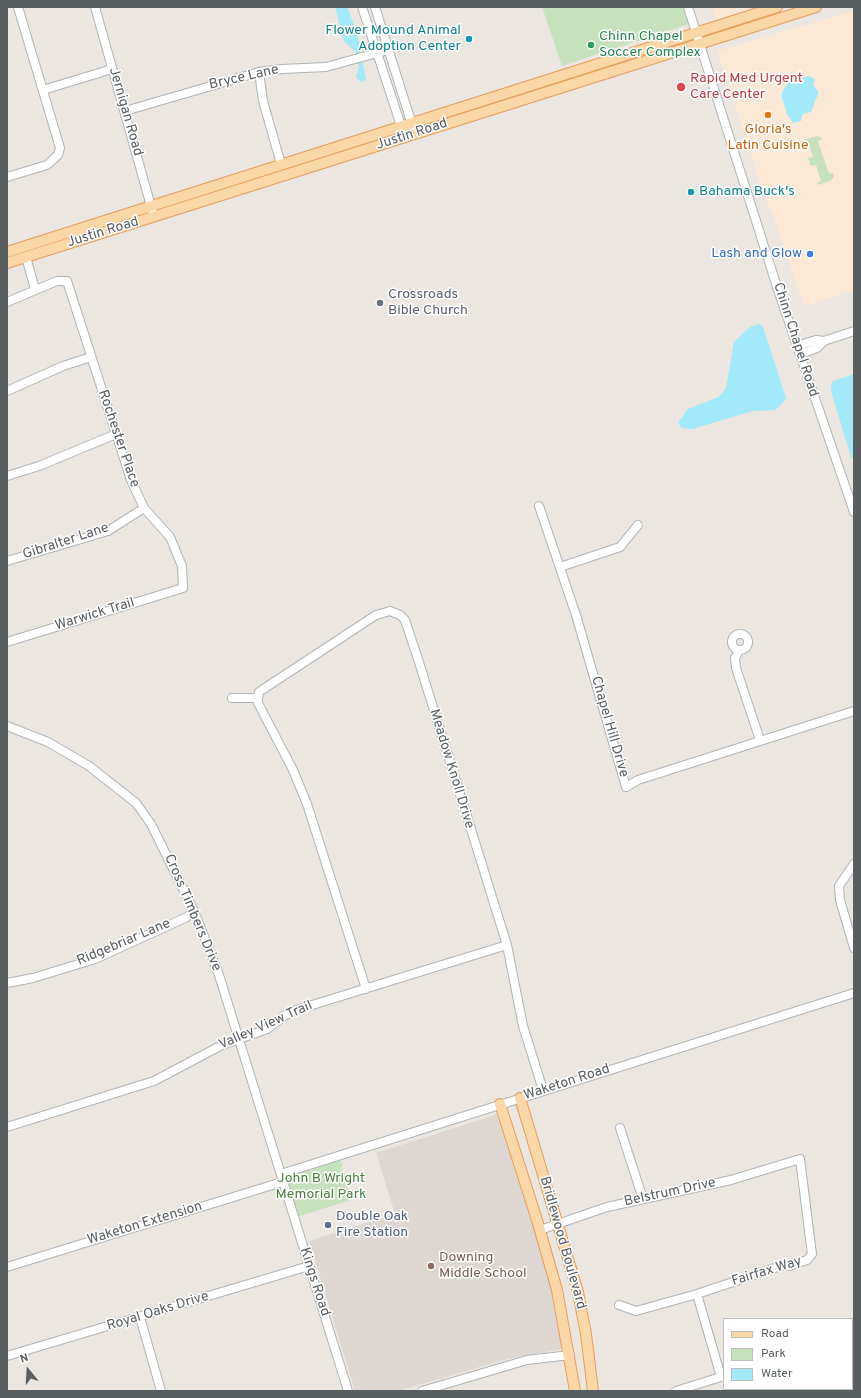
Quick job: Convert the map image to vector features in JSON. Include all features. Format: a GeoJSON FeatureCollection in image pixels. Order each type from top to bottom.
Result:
{"type":"FeatureCollection","features":[{"type":"Feature","properties":{"kind":"main road","name":"Justin Road"},"geometry":{"type":"LineString","coordinates":[[7,252],[778,7]]}},
{"type":"Feature","properties":{"kind":"main road","name":"Justin Road"},"geometry":{"type":"LineString","coordinates":[[7,263],[816,7]]}},
{"type":"Feature","properties":{"kind":"main road","name":"Bridlewood Boulevard"},"geometry":{"type":"LineString","coordinates":[[520,1098],[578,1292],[587,1342],[593,1391]]}},
{"type":"Feature","properties":{"kind":"main road","name":"Bridlewood Boulevard"},"geometry":{"type":"LineString","coordinates":[[500,1104],[540,1230],[557,1290],[570,1355],[575,1391]]}},
{"type":"Feature","properties":{"kind":"street"},"geometry":{"type":"LineString","coordinates":[[7,177],[47,164],[58,155],[60,148],[18,7]]}},
{"type":"Feature","properties":{"kind":"street","name":"Jernigan Road"},"geometry":{"type":"LineString","coordinates":[[95,7],[154,217]]}},
{"type":"Feature","properties":{"kind":"street"},"geometry":{"type":"LineString","coordinates":[[362,7],[376,52],[406,125],[415,134]]}},
{"type":"Feature","properties":{"kind":"street"},"geometry":{"type":"LineString","coordinates":[[375,7],[388,50],[406,125],[405,138]]}},
{"type":"Feature","properties":{"kind":"street","name":"Chinn Chapel Road"},"geometry":{"type":"LineString","coordinates":[[688,7],[798,350],[854,512]]}},
{"type":"Feature","properties":{"kind":"street","name":"Bryce Lane"},"geometry":{"type":"LineString","coordinates":[[125,111],[259,72],[282,68],[326,67],[376,52],[388,50]]}},
{"type":"Feature","properties":{"kind":"street"},"geometry":{"type":"LineString","coordinates":[[43,90],[112,69]]}},
{"type":"Feature","properties":{"kind":"street"},"geometry":{"type":"LineString","coordinates":[[259,72],[263,101],[281,164]]}},
{"type":"Feature","properties":{"kind":"street"},"geometry":{"type":"LineString","coordinates":[[7,302],[35,289],[26,257]]}},
{"type":"Feature","properties":{"kind":"street","name":"Rochester Place"},"geometry":{"type":"LineString","coordinates":[[35,289],[57,281],[67,281],[131,480],[144,508],[170,537],[182,566],[183,588]]}},
{"type":"Feature","properties":{"kind":"street"},"geometry":{"type":"LineString","coordinates":[[798,350],[817,348],[824,341],[854,331]]}},
{"type":"Feature","properties":{"kind":"street"},"geometry":{"type":"LineString","coordinates":[[7,391],[63,366],[91,357]]}},
{"type":"Feature","properties":{"kind":"street"},"geometry":{"type":"LineString","coordinates":[[7,476],[40,466],[116,434]]}},
{"type":"Feature","properties":{"kind":"street","name":"Chapel Hill Drive"},"geometry":{"type":"LineString","coordinates":[[539,506],[560,567],[626,787],[638,780],[854,711]]}},
{"type":"Feature","properties":{"kind":"street","name":"Gibralter Lane"},"geometry":{"type":"LineString","coordinates":[[7,562],[108,531],[144,508]]}},
{"type":"Feature","properties":{"kind":"street"},"geometry":{"type":"LineString","coordinates":[[560,567],[620,547],[638,525]]}},
{"type":"Feature","properties":{"kind":"street","name":"Warwick Trail"},"geometry":{"type":"LineString","coordinates":[[7,642],[183,588]]}},
{"type":"Feature","properties":{"kind":"street","name":"Meadow Knoll Drive"},"geometry":{"type":"LineString","coordinates":[[258,698],[260,692],[268,686],[376,615],[390,611],[400,615],[407,625],[507,945],[523,1026],[543,1090]]}},
{"type":"Feature","properties":{"kind":"street"},"geometry":{"type":"LineString","coordinates":[[739,651],[735,658],[736,668],[760,740]]}},
{"type":"Feature","properties":{"kind":"street"},"geometry":{"type":"LineString","coordinates":[[232,698],[258,698],[258,703],[293,770],[307,804],[366,989]]}},
{"type":"Feature","properties":{"kind":"street","name":"Cross Timbers Drive"},"geometry":{"type":"LineString","coordinates":[[7,726],[67,751],[107,779],[136,804],[151,824],[194,912],[218,975],[280,1174]]}},
{"type":"Feature","properties":{"kind":"street"},"geometry":{"type":"LineString","coordinates":[[854,864],[839,886],[840,900],[854,948]]}},
{"type":"Feature","properties":{"kind":"street","name":"Ridgebriar Lane"},"geometry":{"type":"LineString","coordinates":[[7,982],[33,978],[95,959],[187,917],[194,912]]}},
{"type":"Feature","properties":{"kind":"street","name":"Valley View Trail"},"geometry":{"type":"LineString","coordinates":[[7,1127],[154,1081],[222,1045],[267,1029],[284,1016],[296,1010],[507,945]]}},
{"type":"Feature","properties":{"kind":"street","name":"Waketon Road"},"geometry":{"type":"LineString","coordinates":[[280,1174],[854,992]]}},
{"type":"Feature","properties":{"kind":"street"},"geometry":{"type":"LineString","coordinates":[[620,1128],[644,1199]]}},
{"type":"Feature","properties":{"kind":"street","name":"Belstrum Drive"},"geometry":{"type":"LineString","coordinates":[[540,1230],[607,1207],[731,1180],[800,1159]]}},
{"type":"Feature","properties":{"kind":"street","name":"Fairfax Way"},"geometry":{"type":"LineString","coordinates":[[619,1305],[636,1311],[697,1294],[784,1265],[789,1266],[808,1260],[812,1254],[800,1159]]}},
{"type":"Feature","properties":{"kind":"street","name":"Kings Road"},"geometry":{"type":"LineString","coordinates":[[280,1174],[348,1391]]}},
{"type":"Feature","properties":{"kind":"street","name":"Waketon Extension"},"geometry":{"type":"LineString","coordinates":[[7,1267],[282,1182]]}},
{"type":"Feature","properties":{"kind":"street","name":"Royal Oaks Drive"},"geometry":{"type":"LineString","coordinates":[[7,1356],[309,1266]]}},
{"type":"Feature","properties":{"kind":"street"},"geometry":{"type":"LineString","coordinates":[[676,1391],[722,1376],[697,1294]]}},
{"type":"Feature","properties":{"kind":"street"},"geometry":{"type":"LineString","coordinates":[[140,1317],[161,1391]]}},
{"type":"Feature","properties":{"kind":"street"},"geometry":{"type":"LineString","coordinates":[[422,1391],[527,1360],[570,1355]]}},
{"type":"Feature","properties":{"kind":"shaded area"},"geometry":{"type":"Polygon","coordinates":[[[712,7],[756,7],[716,20],[712,7]]]}},
{"type":"Feature","properties":{"kind":"shaded area"},"geometry":{"type":"Polygon","coordinates":[[[854,11],[854,290],[804,306],[773,215],[766,201],[717,51],[854,11]]]}},
{"type":"Feature","properties":{"kind":"shaded area","name":"Downing Middle School"},"geometry":{"type":"Polygon","coordinates":[[[498,1114],[551,1283],[563,1349],[507,1359],[398,1391],[355,1391],[309,1241],[395,1214],[376,1153],[498,1114]]]}},
{"type":"Feature","properties":{"kind":"green space","name":"Chinn Chapel Soccer Complex"},"geometry":{"type":"Polygon","coordinates":[[[542,7],[686,7],[692,23],[562,66],[542,7]]]}},
{"type":"Feature","properties":{"kind":"green space"},"geometry":{"type":"Polygon","coordinates":[[[818,136],[823,139],[818,141],[829,174],[833,173],[834,177],[830,181],[818,185],[817,183],[821,181],[816,165],[811,166],[808,158],[813,157],[808,141],[804,142],[803,140],[818,136]]]}},
{"type":"Feature","properties":{"kind":"green space","name":"John B Wright Memorial Park"},"geometry":{"type":"Polygon","coordinates":[[[340,1160],[343,1165],[341,1167],[351,1200],[297,1217],[286,1180],[287,1177],[340,1160]]]}},
{"type":"Feature","properties":{"kind":"water"},"geometry":{"type":"Polygon","coordinates":[[[335,7],[347,7],[357,32],[366,80],[361,82],[356,77],[359,66],[355,51],[344,41],[335,7]]]}},
{"type":"Feature","properties":{"kind":"water"},"geometry":{"type":"Polygon","coordinates":[[[809,76],[815,79],[813,85],[818,91],[818,94],[811,112],[803,114],[801,121],[793,123],[787,114],[781,95],[788,82],[809,76]]]}},
{"type":"Feature","properties":{"kind":"water"},"geometry":{"type":"Polygon","coordinates":[[[759,324],[762,325],[765,333],[786,398],[782,404],[775,410],[753,411],[692,429],[682,428],[678,423],[688,409],[719,397],[726,388],[734,342],[750,327],[759,324]]]}},
{"type":"Feature","properties":{"kind":"water"},"geometry":{"type":"Polygon","coordinates":[[[854,374],[854,460],[851,457],[831,391],[831,385],[833,381],[854,374]]]}},
{"type":"Feature","properties":{"kind":"place","name":"Flower Mound Animal Adoption Center"},"geometry":{"type":"Point","coordinates":[469,39]}},
{"type":"Feature","properties":{"kind":"place","name":"Chinn Chapel Soccer Complex"},"geometry":{"type":"Point","coordinates":[591,45]}},
{"type":"Feature","properties":{"kind":"place","name":"Rapid Med Urgent Care Center"},"geometry":{"type":"Point","coordinates":[681,87]}},
{"type":"Feature","properties":{"kind":"place","name":"Gloria's Latin Cuisine"},"geometry":{"type":"Point","coordinates":[768,115]}},
{"type":"Feature","properties":{"kind":"place","name":"Bahama Buck's"},"geometry":{"type":"Point","coordinates":[691,192]}},
{"type":"Feature","properties":{"kind":"place","name":"Lash and Glow"},"geometry":{"type":"Point","coordinates":[810,254]}},
{"type":"Feature","properties":{"kind":"place","name":"Crossroads Bible Church"},"geometry":{"type":"Point","coordinates":[380,303]}},
{"type":"Feature","properties":{"kind":"place","name":"Double Oak Fire Station"},"geometry":{"type":"Point","coordinates":[328,1225]}},
{"type":"Feature","properties":{"kind":"place","name":"Downing Middle School"},"geometry":{"type":"Point","coordinates":[431,1266]}}]}
